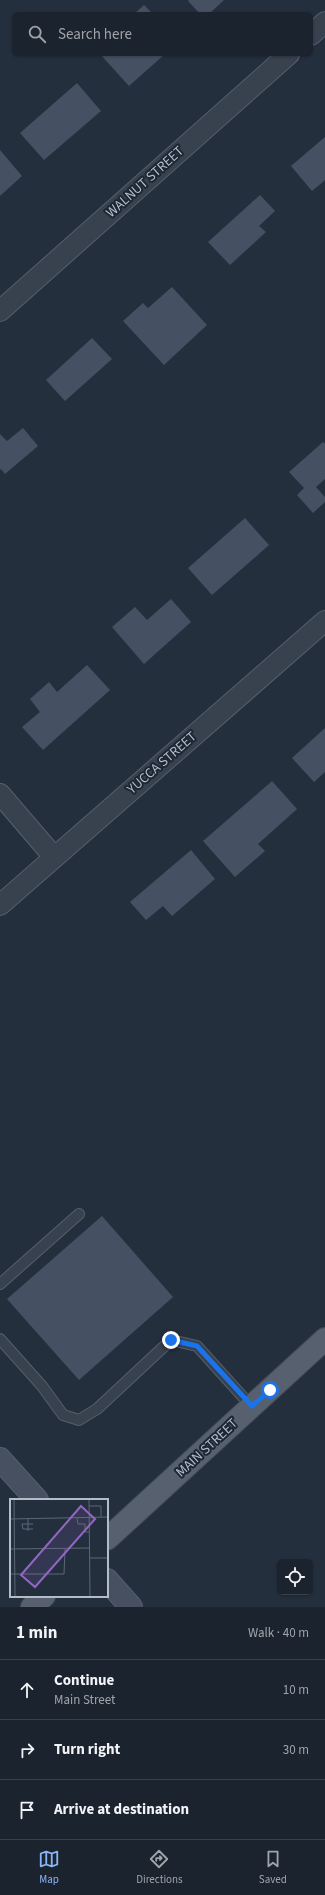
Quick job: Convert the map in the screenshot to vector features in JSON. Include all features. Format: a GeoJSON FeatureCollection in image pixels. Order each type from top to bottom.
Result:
{"type":"FeatureCollection","features":[{"type":"Feature","properties":{"kind":"main road","name":"MAIN STREET"},"geometry":{"type":"LineString","coordinates":[[108,1538],[325,1339]]}},
{"type":"Feature","properties":{"kind":"main road"},"geometry":{"type":"LineString","coordinates":[[32,1607],[43,1597]]}},
{"type":"Feature","properties":{"kind":"street"},"geometry":{"type":"LineString","coordinates":[[313,33],[325,22]]}},
{"type":"Feature","properties":{"kind":"street","name":"WALNUT STREET"},"geometry":{"type":"LineString","coordinates":[[0,311],[287,56]]}},
{"type":"Feature","properties":{"kind":"street","name":"YUCCA STREET"},"geometry":{"type":"LineString","coordinates":[[0,905],[325,621]]}},
{"type":"Feature","properties":{"kind":"street"},"geometry":{"type":"LineString","coordinates":[[0,794],[54,857]]}},
{"type":"Feature","properties":{"kind":"street"},"geometry":{"type":"LineString","coordinates":[[0,1459],[36,1499]]}},
{"type":"Feature","properties":{"kind":"street"},"geometry":{"type":"LineString","coordinates":[[108,1581],[131,1607]]}},
{"type":"Feature","properties":{"kind":"lane"},"geometry":{"type":"LineString","coordinates":[[0,1284],[79,1214]]}},
{"type":"Feature","properties":{"kind":"lane"},"geometry":{"type":"LineString","coordinates":[[0,1339],[42,1386],[63,1415],[79,1420],[97,1409],[171,1340],[197,1346],[252,1406]]}},
{"type":"Feature","properties":{"kind":"building"},"geometry":{"type":"Polygon","coordinates":[[[224,0],[211,12],[198,12],[188,1],[224,0]]]}},
{"type":"Feature","properties":{"kind":"building"},"geometry":{"type":"Polygon","coordinates":[[[144,5],[151,12],[136,12],[144,5]]]}},
{"type":"Feature","properties":{"kind":"building"},"geometry":{"type":"Polygon","coordinates":[[[102,56],[163,56],[129,86],[102,56]]]}},
{"type":"Feature","properties":{"kind":"building"},"geometry":{"type":"Polygon","coordinates":[[[77,83],[101,111],[44,160],[20,133],[77,83]]]}},
{"type":"Feature","properties":{"kind":"building"},"geometry":{"type":"Polygon","coordinates":[[[325,137],[325,180],[312,191],[291,166],[325,137]]]}},
{"type":"Feature","properties":{"kind":"building"},"geometry":{"type":"Polygon","coordinates":[[[0,150],[22,176],[0,196],[0,150]]]}},
{"type":"Feature","properties":{"kind":"building"},"geometry":{"type":"Polygon","coordinates":[[[260,195],[275,211],[259,226],[266,232],[230,265],[208,242],[260,195]]]}},
{"type":"Feature","properties":{"kind":"building"},"geometry":{"type":"Polygon","coordinates":[[[172,287],[207,325],[164,365],[123,321],[143,303],[148,308],[172,287]]]}},
{"type":"Feature","properties":{"kind":"building"},"geometry":{"type":"Polygon","coordinates":[[[92,338],[112,359],[65,401],[46,380],[92,338]]]}},
{"type":"Feature","properties":{"kind":"building"},"geometry":{"type":"Polygon","coordinates":[[[23,428],[38,446],[5,474],[1,469],[0,470],[0,434],[7,441],[23,428]]]}},
{"type":"Feature","properties":{"kind":"building"},"geometry":{"type":"Polygon","coordinates":[[[323,442],[325,444],[325,479],[316,487],[325,497],[325,502],[313,513],[297,495],[304,488],[289,472],[323,442]]]}},
{"type":"Feature","properties":{"kind":"building"},"geometry":{"type":"Polygon","coordinates":[[[245,518],[269,545],[212,595],[188,568],[245,518]]]}},
{"type":"Feature","properties":{"kind":"building"},"geometry":{"type":"Polygon","coordinates":[[[171,599],[191,622],[144,664],[112,627],[135,607],[147,620],[171,599]]]}},
{"type":"Feature","properties":{"kind":"building"},"geometry":{"type":"Polygon","coordinates":[[[87,665],[110,690],[43,750],[22,727],[40,712],[30,699],[49,682],[57,692],[87,665]]]}},
{"type":"Feature","properties":{"kind":"building"},"geometry":{"type":"Polygon","coordinates":[[[325,728],[325,772],[314,782],[292,758],[325,728]]]}},
{"type":"Feature","properties":{"kind":"building"},"geometry":{"type":"Polygon","coordinates":[[[272,781],[297,809],[258,844],[265,851],[235,877],[203,841],[272,781]]]}},
{"type":"Feature","properties":{"kind":"building"},"geometry":{"type":"Polygon","coordinates":[[[191,850],[215,879],[172,916],[163,906],[146,920],[130,902],[191,850]]]}},
{"type":"Feature","properties":{"kind":"building"},"geometry":{"type":"Polygon","coordinates":[[[102,1216],[173,1297],[79,1380],[7,1299],[102,1216]]]}},
{"type":"Feature","properties":{"kind":"route"},"geometry":{"type":"LineString","coordinates":[[171,1340],[197,1346],[252,1406],[270,1390]]}}]}
